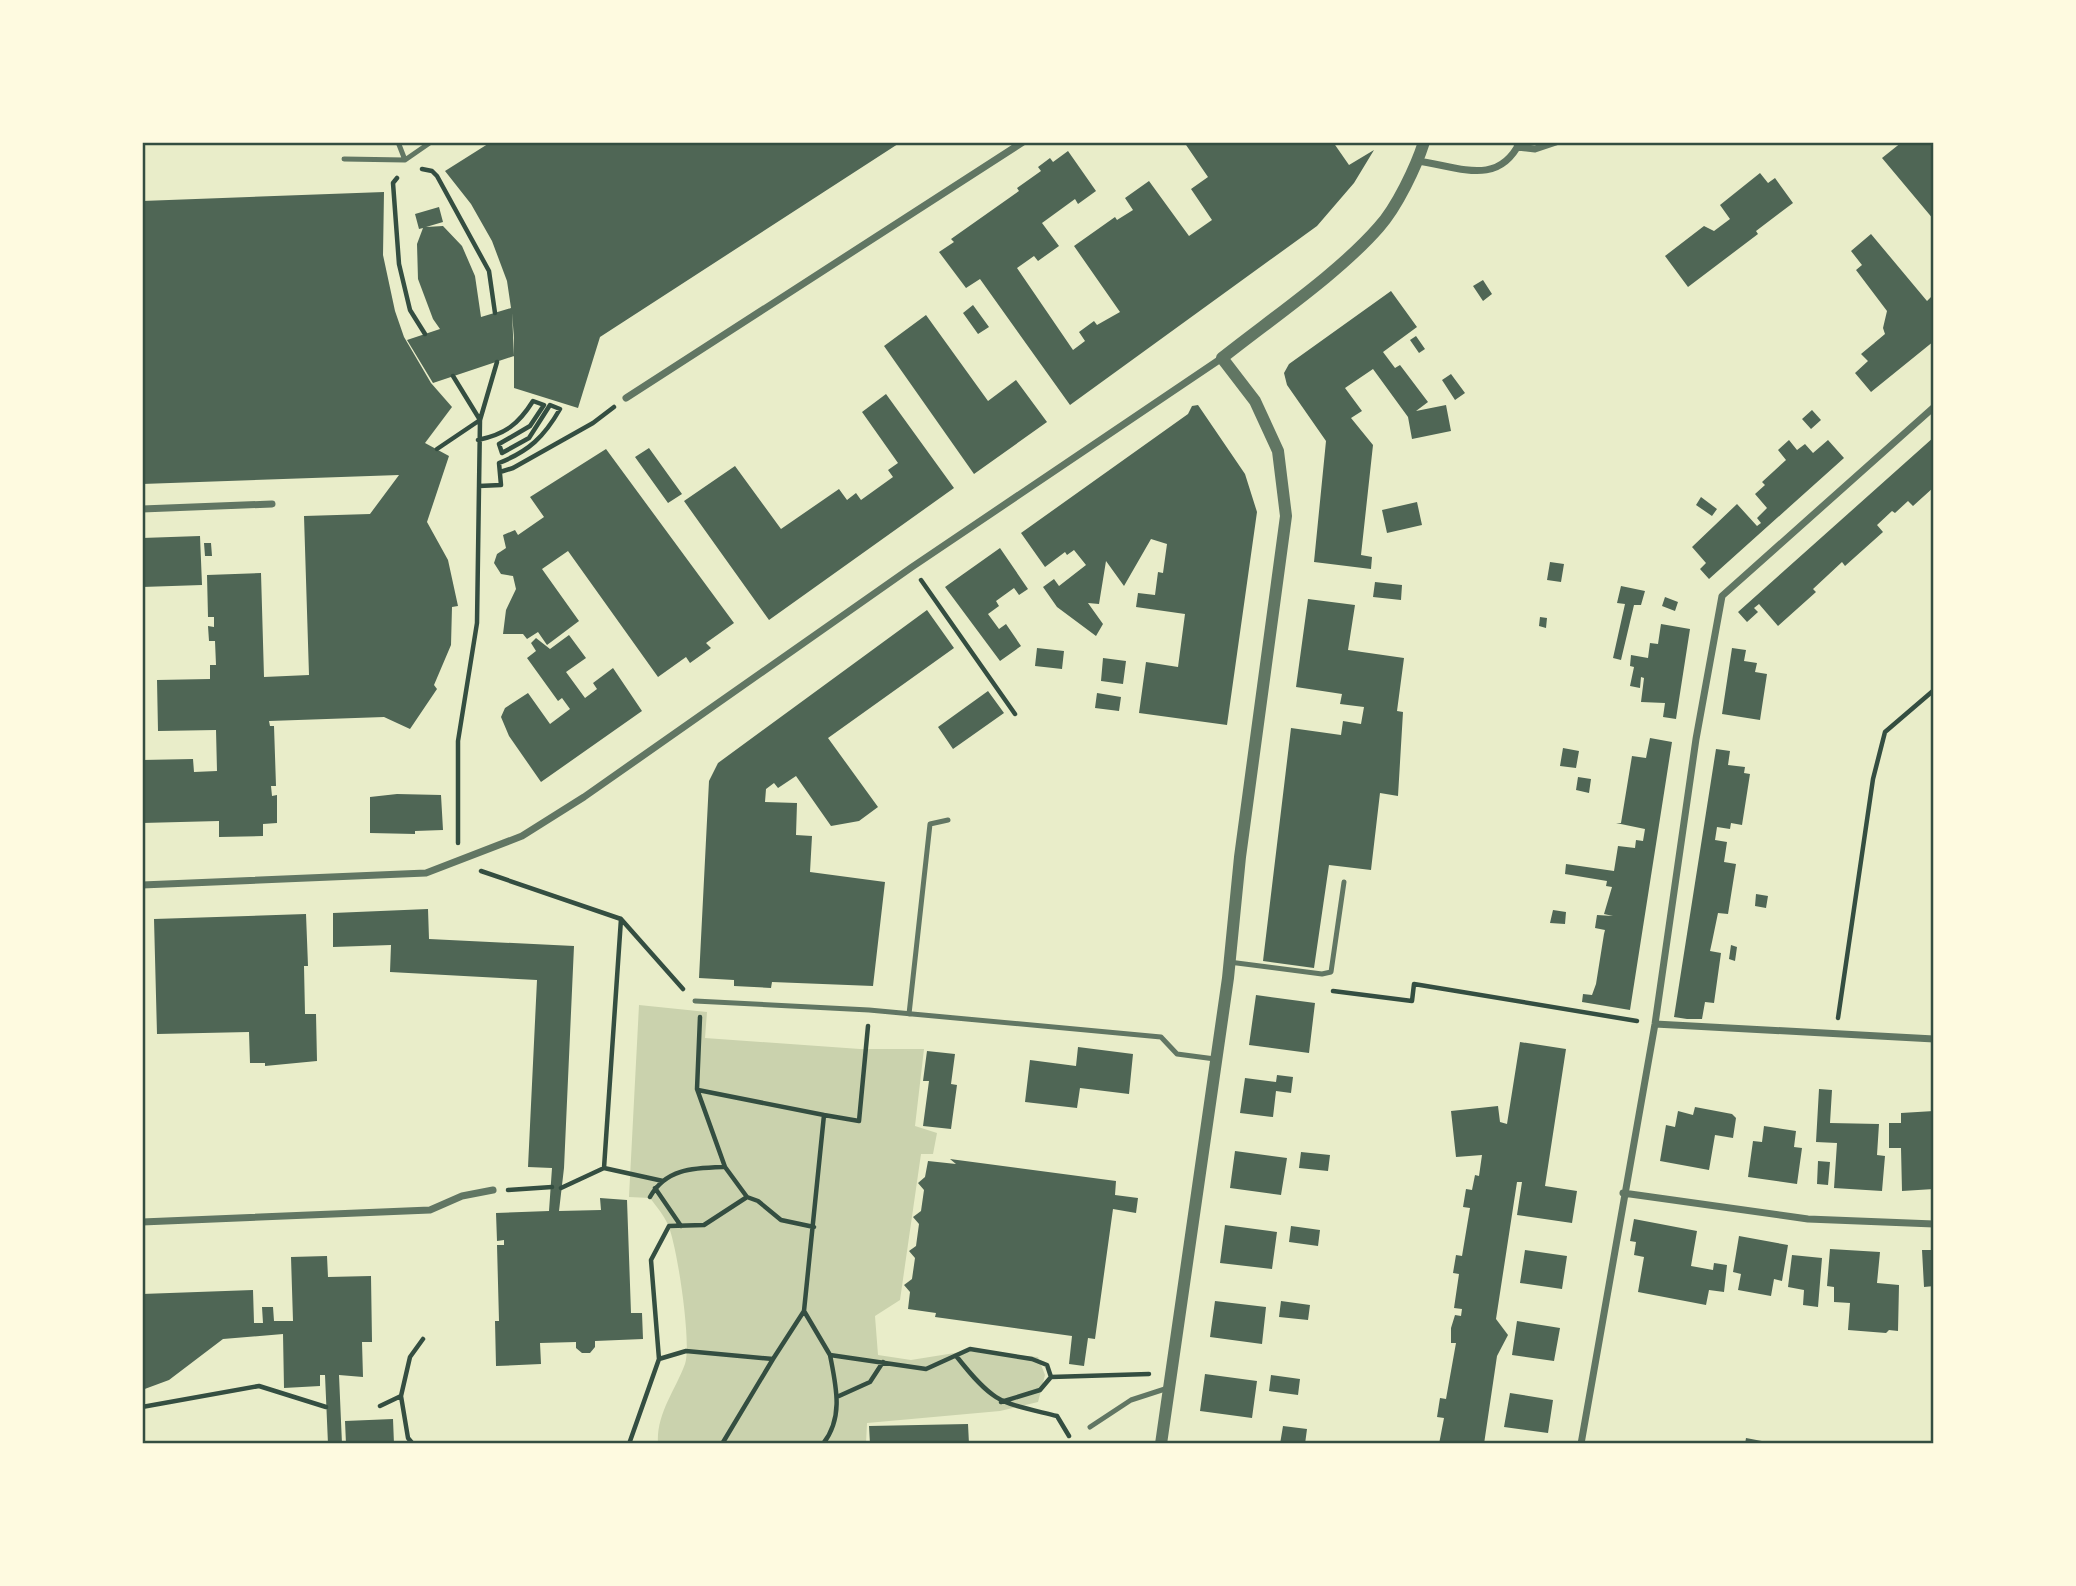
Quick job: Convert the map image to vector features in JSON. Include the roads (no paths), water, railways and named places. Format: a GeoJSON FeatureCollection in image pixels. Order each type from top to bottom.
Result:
{"type":"FeatureCollection","features":[{"type":"Feature","properties":{"kind":"street"},"geometry":{"type":"LineString","coordinates":[[626,398],[1023,142]]}},
{"type":"Feature","properties":{"kind":"street"},"geometry":{"type":"LineString","coordinates":[[142,885],[426,873],[523,836],[584,797],[912,567],[1222,358],[1355,251],[1381,226],[1418,161],[1424,142]]}},
{"type":"Feature","properties":{"kind":"street"},"geometry":{"type":"LineString","coordinates":[[1418,161],[1495,170],[1507,164],[1519,144],[1535,149],[1556,142]]}},
{"type":"Feature","properties":{"kind":"street"},"geometry":{"type":"LineString","coordinates":[[1161,1444],[1229,962],[1240,857],[1286,516],[1278,451],[1255,401],[1222,358]]}},
{"type":"Feature","properties":{"kind":"street"},"geometry":{"type":"LineString","coordinates":[[1581,1444],[1623,1193],[1655,1024],[1696,739],[1722,596],[1934,407]]}},
{"type":"Feature","properties":{"kind":"street"},"geometry":{"type":"LineString","coordinates":[[142,509],[272,503]]}},
{"type":"Feature","properties":{"kind":"street"},"geometry":{"type":"LineString","coordinates":[[1655,1024],[1835,1036],[1934,1039]]}},
{"type":"Feature","properties":{"kind":"street"},"geometry":{"type":"LineString","coordinates":[[142,1222],[430,1210],[462,1196],[493,1191]]}},
{"type":"Feature","properties":{"kind":"street"},"geometry":{"type":"LineString","coordinates":[[1623,1193],[1808,1219],[1934,1224]]}},
{"type":"Feature","properties":{"kind":"lane"},"geometry":{"type":"LineString","coordinates":[[398,142],[405,160]]}},
{"type":"Feature","properties":{"kind":"lane"},"geometry":{"type":"LineString","coordinates":[[344,159],[405,160],[431,142]]}},
{"type":"Feature","properties":{"kind":"lane"},"geometry":{"type":"LineString","coordinates":[[909,1014],[930,824],[948,820]]}},
{"type":"Feature","properties":{"kind":"lane"},"geometry":{"type":"LineString","coordinates":[[1229,962],[1322,974],[1332,972],[1344,882]]}},
{"type":"Feature","properties":{"kind":"lane"},"geometry":{"type":"LineString","coordinates":[[698,1001],[869,1010],[1161,1037],[1177,1054],[1215,1059]]}},
{"type":"Feature","properties":{"kind":"lane"},"geometry":{"type":"LineString","coordinates":[[1090,1427],[1131,1400],[1168,1388]]}}]}
